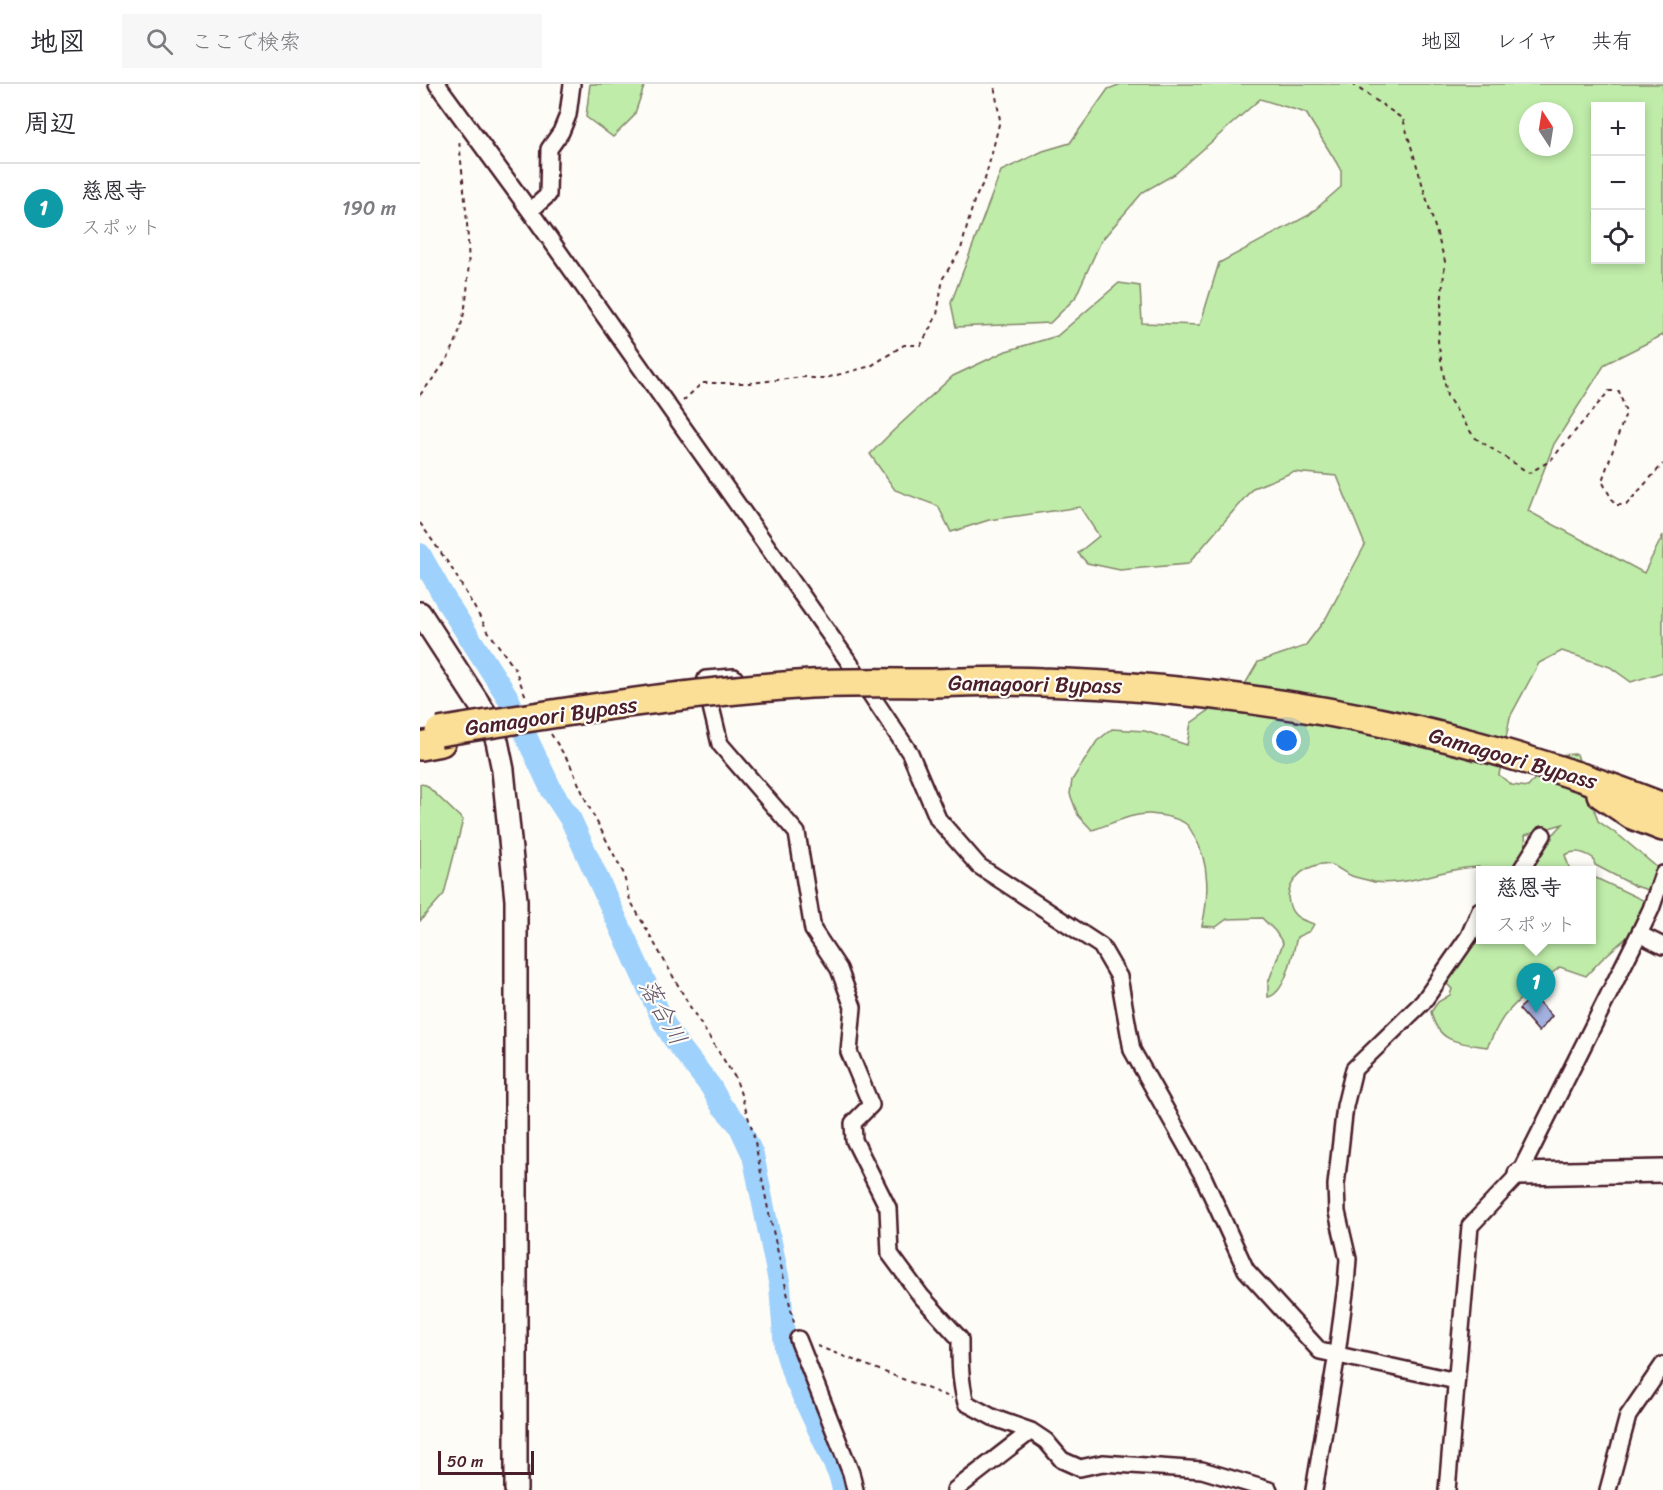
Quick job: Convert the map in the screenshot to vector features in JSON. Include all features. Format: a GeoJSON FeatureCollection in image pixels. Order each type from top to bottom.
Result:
{"type":"FeatureCollection","features":[{"type":"Feature","properties":{"kind":"highway","name":"Gamagoori Bypass"},"geometry":{"type":"LineString","coordinates":[[933,686],[1041,681],[1140,687],[1263,700],[1384,722],[1482,746],[1564,770],[1646,801]]}},
{"type":"Feature","properties":{"kind":"highway","name":"Gamagoori Bypass"},"geometry":{"type":"LineString","coordinates":[[430,739],[588,708],[811,684],[1045,690],[1139,696],[1264,710],[1386,731],[1594,790],[1646,801]]}},
{"type":"Feature","properties":{"kind":"highway"},"geometry":{"type":"LineString","coordinates":[[1646,801],[1663,813]]}},
{"type":"Feature","properties":{"kind":"highway"},"geometry":{"type":"LineString","coordinates":[[1646,801],[1663,827]]}},
{"type":"Feature","properties":{"kind":"street"},"geometry":{"type":"LineString","coordinates":[[437,84],[530,211],[854,669],[910,753],[938,819],[980,866],[1101,946],[1119,977],[1132,1050],[1202,1174],[1246,1270],[1320,1351],[1456,1381]]}},
{"type":"Feature","properties":{"kind":"street"},"geometry":{"type":"LineString","coordinates":[[530,211],[548,195],[549,149],[561,132],[568,115],[572,84]]}},
{"type":"Feature","properties":{"kind":"street"},"geometry":{"type":"LineString","coordinates":[[420,613],[488,716],[503,770],[516,900],[516,1490]]}},
{"type":"Feature","properties":{"kind":"street"},"geometry":{"type":"LineString","coordinates":[[854,669],[706,680],[705,682],[720,744],[797,833],[813,930],[839,969],[853,1007],[849,1052],[871,1105],[853,1123],[854,1140],[888,1208],[890,1254],[921,1296],[960,1339],[961,1387],[966,1403],[994,1418],[1031,1431],[1046,1441],[1062,1460],[1080,1468],[1103,1463],[1202,1470],[1269,1490]]}},
{"type":"Feature","properties":{"kind":"street"},"geometry":{"type":"LineString","coordinates":[[1524,866],[1543,835]]}},
{"type":"Feature","properties":{"kind":"street"},"geometry":{"type":"LineString","coordinates":[[1447,1490],[1470,1226],[1519,1174],[1652,909],[1663,874]]}},
{"type":"Feature","properties":{"kind":"street"},"geometry":{"type":"LineString","coordinates":[[1314,1490],[1337,1354],[1348,1259],[1337,1212],[1336,1185],[1345,1106],[1354,1069],[1423,1002],[1469,936],[1476,919]]}},
{"type":"Feature","properties":{"kind":"street"},"geometry":{"type":"LineString","coordinates":[[1640,934],[1663,946]]}},
{"type":"Feature","properties":{"kind":"street"},"geometry":{"type":"LineString","coordinates":[[1519,1174],[1663,1171]]}},
{"type":"Feature","properties":{"kind":"street"},"geometry":{"type":"LineString","coordinates":[[798,1339],[851,1473],[855,1490]]}},
{"type":"Feature","properties":{"kind":"street"},"geometry":{"type":"LineString","coordinates":[[1608,1490],[1628,1416],[1663,1365]]}},
{"type":"Feature","properties":{"kind":"street"},"geometry":{"type":"LineString","coordinates":[[955,1490],[1031,1431]]}},
{"type":"Feature","properties":{"kind":"path"},"geometry":{"type":"LineString","coordinates":[[671,411],[702,383],[748,383],[805,377],[822,379],[871,366],[904,345],[921,345],[937,315],[943,278],[961,249],[974,201],[987,170],[1000,120],[994,84]]}},
{"type":"Feature","properties":{"kind":"path"},"geometry":{"type":"LineString","coordinates":[[1352,84],[1403,119],[1445,261],[1438,341],[1447,396],[1474,436],[1530,473],[1550,461],[1609,391],[1619,391],[1626,412],[1602,481],[1615,505],[1626,505],[1663,464]]}},
{"type":"Feature","properties":{"kind":"path"},"geometry":{"type":"LineString","coordinates":[[420,395],[441,369],[456,341],[464,309],[468,258],[457,112]]}},
{"type":"Feature","properties":{"kind":"path"},"geometry":{"type":"LineString","coordinates":[[420,523],[451,567],[488,631],[514,669],[526,697]]}},
{"type":"Feature","properties":{"kind":"path"},"geometry":{"type":"LineString","coordinates":[[551,735],[570,764],[588,805],[623,872],[630,900],[692,1010],[736,1080],[753,1132],[798,1339],[966,1403]]}},
{"type":"Feature","properties":{"kind":"green space"},"geometry":{"type":"Polygon","coordinates":[[[590,84],[645,84],[634,116],[613,137],[586,117],[590,84]]]}},
{"type":"Feature","properties":{"kind":"green space"},"geometry":{"type":"Polygon","coordinates":[[[1121,84],[1663,84],[1663,335],[1605,364],[1554,444],[1528,511],[1644,573],[1663,535],[1663,672],[1631,682],[1610,667],[1562,651],[1539,663],[1510,717],[1499,775],[1512,785],[1528,787],[1554,755],[1577,754],[1598,821],[1659,869],[1652,891],[1635,886],[1595,865],[1593,858],[1579,852],[1565,855],[1569,866],[1530,866],[1563,824],[1525,835],[1523,852],[1518,862],[1513,866],[1476,866],[1387,883],[1357,878],[1335,866],[1320,864],[1302,872],[1290,889],[1289,902],[1295,915],[1314,924],[1310,931],[1297,937],[1284,981],[1274,994],[1268,997],[1268,983],[1283,943],[1262,918],[1227,919],[1216,927],[1202,926],[1207,880],[1199,846],[1187,825],[1169,817],[1143,814],[1092,830],[1078,815],[1070,794],[1072,780],[1097,741],[1112,729],[1145,731],[1187,745],[1191,723],[1244,686],[1258,662],[1305,646],[1326,618],[1365,545],[1337,476],[1293,472],[1253,488],[1188,564],[1120,570],[1087,563],[1078,553],[1099,536],[1080,507],[989,520],[951,532],[938,506],[895,490],[870,454],[953,376],[1006,351],[1057,336],[1119,283],[1140,286],[1142,323],[1200,325],[1219,263],[1309,215],[1341,187],[1341,170],[1306,113],[1260,99],[1175,174],[1143,192],[1101,241],[1075,298],[1050,323],[956,327],[951,303],[1001,171],[1043,151],[1070,143],[1108,89],[1121,84]]]}},
{"type":"Feature","properties":{"kind":"green space"},"geometry":{"type":"Polygon","coordinates":[[[420,784],[426,785],[463,820],[444,894],[420,921],[420,784]]]}},
{"type":"Feature","properties":{"kind":"green space"},"geometry":{"type":"Polygon","coordinates":[[[1596,878],[1647,902],[1627,937],[1586,976],[1560,967],[1518,1001],[1503,1017],[1487,1047],[1451,1040],[1439,1030],[1431,1012],[1438,1002],[1450,995],[1452,989],[1444,981],[1476,935],[1476,944],[1596,944],[1596,878]]]}},
{"type":"Feature","properties":{"kind":"building"},"geometry":{"type":"Polygon","coordinates":[[[1533,996],[1552,1016],[1539,1032],[1519,1009],[1533,996]]]}},
{"type":"Feature","properties":{"kind":"waterway","name":"落合川"},"geometry":{"type":"LineString","coordinates":[[420,554],[448,604],[507,696],[552,791],[571,820],[664,1023],[711,1087],[721,1105],[739,1125],[753,1155],[780,1286],[785,1349],[793,1375],[840,1477],[843,1490]]}},
{"type":"Feature","properties":{"kind":"place","name":"慈恩寺"},"geometry":{"type":"Point","coordinates":[1536,1013]}}]}
